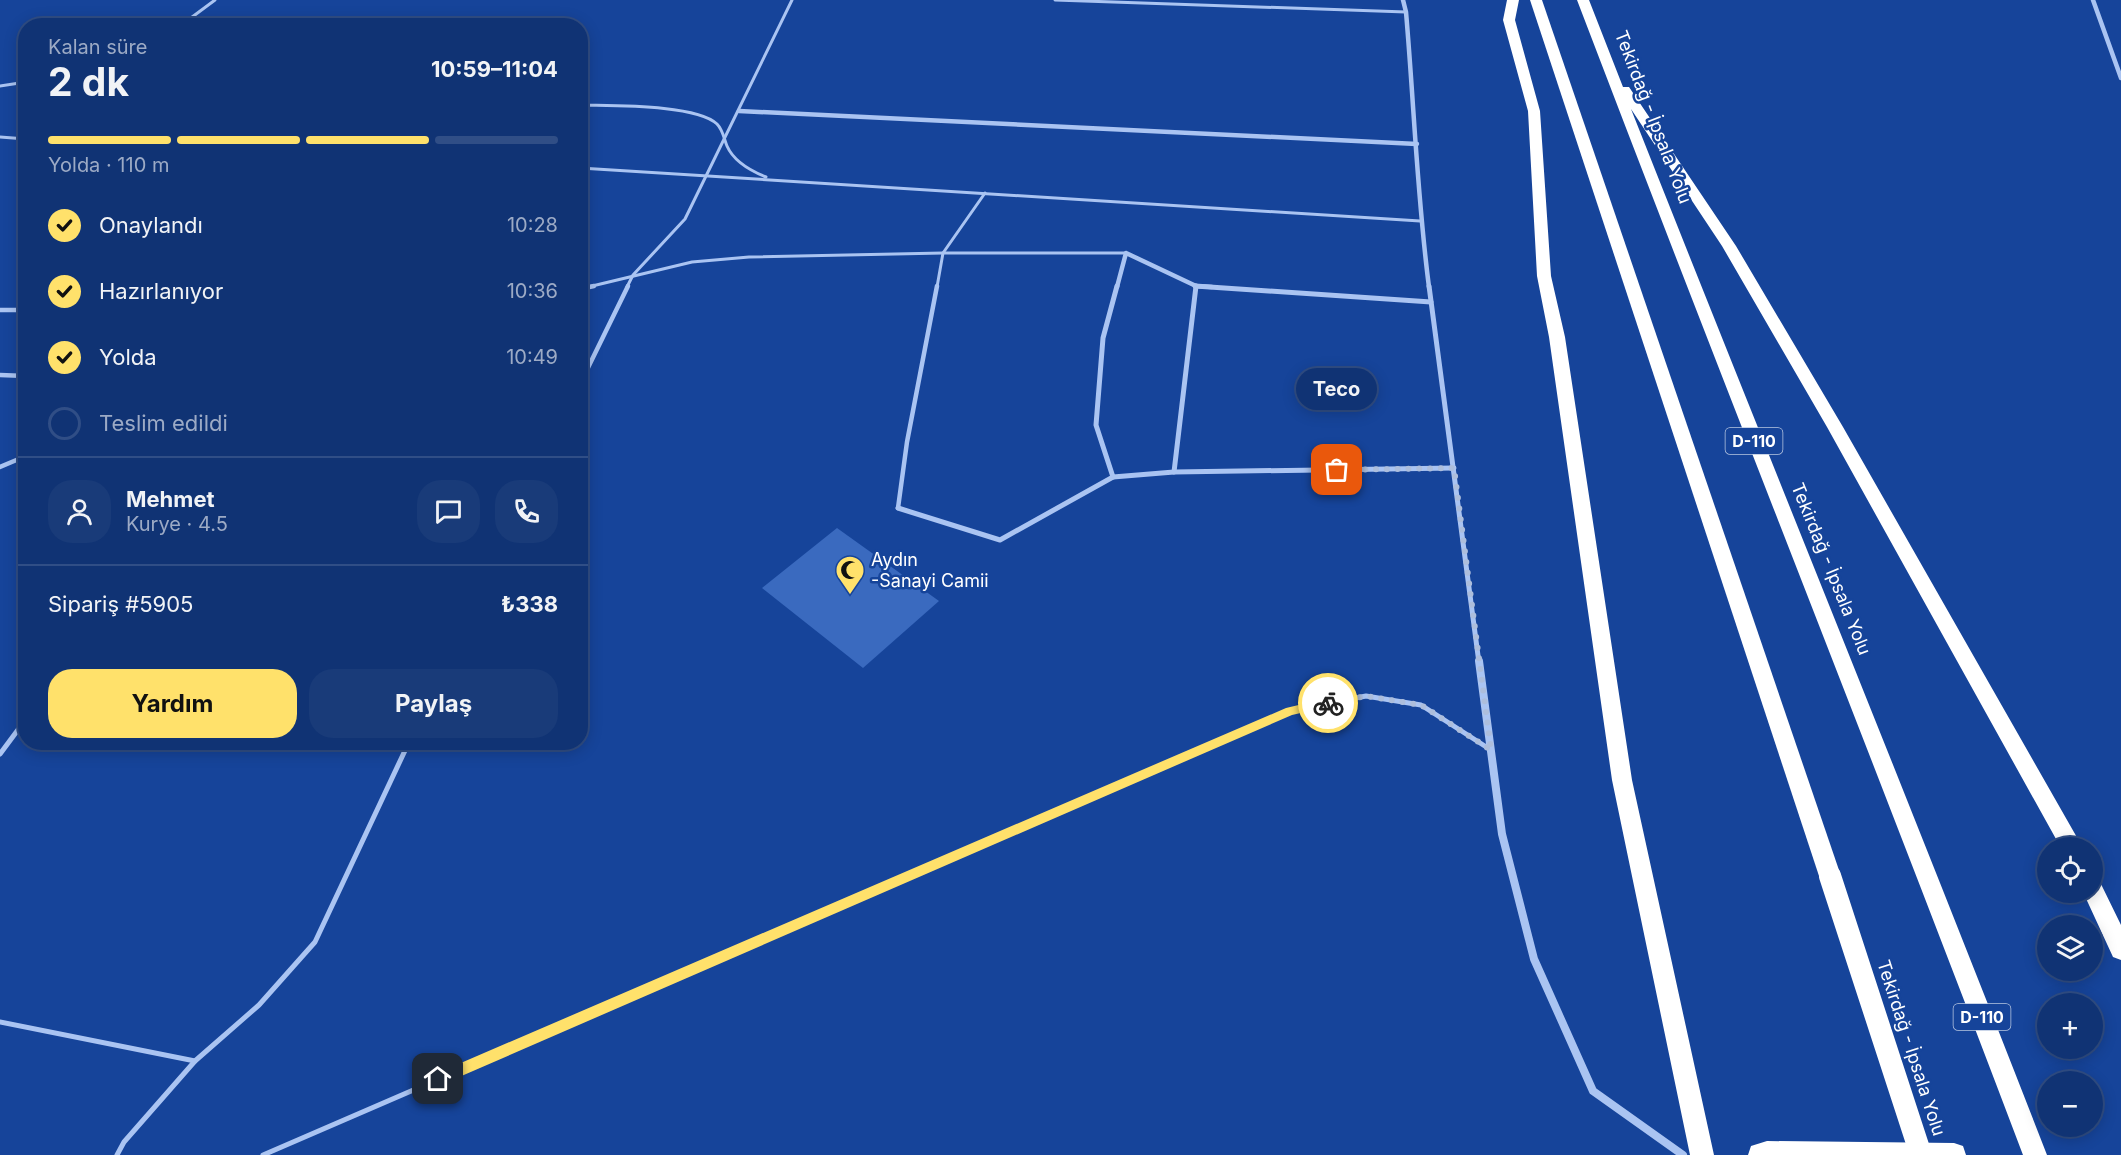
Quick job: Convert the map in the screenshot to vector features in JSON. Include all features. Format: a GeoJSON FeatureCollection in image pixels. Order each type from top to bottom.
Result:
{"type":"FeatureCollection","features":[{"type":"Feature","properties":{"kind":"highway"},"geometry":{"type":"LineString","coordinates":[[1513,0],[1509,20],[1534,111],[1545,276],[1557,337],[1622,780],[1702,1155]]}},
{"type":"Feature","properties":{"kind":"highway","name":"Tekirdağ - İpsala Yolu"},"geometry":{"type":"LineString","coordinates":[[1536,0],[1830,876],[1921,1155]]}},
{"type":"Feature","properties":{"kind":"highway","name":"Tekirdağ - İpsala Yolu"},"geometry":{"type":"LineString","coordinates":[[1583,0],[1748,426],[1929,879],[2035,1155]]}},
{"type":"Feature","properties":{"kind":"highway"},"geometry":{"type":"LineString","coordinates":[[1606,61],[1729,246],[2067,837]]}},
{"type":"Feature","properties":{"kind":"highway"},"geometry":{"type":"LineString","coordinates":[[2099,903],[2121,949]]}},
{"type":"Feature","properties":{"kind":"highway"},"geometry":{"type":"LineString","coordinates":[[1761,1155],[1791,1153],[1954,1155]]}},
{"type":"Feature","properties":{"kind":"street"},"geometry":{"type":"LineString","coordinates":[[1403,0],[1406,12],[1417,144],[1420,221],[1502,834],[1534,959],[1593,1091],[1683,1155]]}},
{"type":"Feature","properties":{"kind":"street"},"geometry":{"type":"LineString","coordinates":[[2093,0],[2121,78]]}},
{"type":"Feature","properties":{"kind":"street"},"geometry":{"type":"LineString","coordinates":[[739,111],[1417,144]]}},
{"type":"Feature","properties":{"kind":"street"},"geometry":{"type":"LineString","coordinates":[[1113,477],[1096,425],[1103,338],[1126,253],[1196,286],[1431,302]]}},
{"type":"Feature","properties":{"kind":"street"},"geometry":{"type":"LineString","coordinates":[[1174,471],[1196,286]]}},
{"type":"Feature","properties":{"kind":"street"},"geometry":{"type":"LineString","coordinates":[[898,507],[1000,540],[1113,477],[1174,471],[1454,468]]}},
{"type":"Feature","properties":{"kind":"lane"},"geometry":{"type":"LineString","coordinates":[[191,18],[215,0]]}},
{"type":"Feature","properties":{"kind":"lane"},"geometry":{"type":"LineString","coordinates":[[588,368],[633,275],[685,219],[792,0]]}},
{"type":"Feature","properties":{"kind":"lane"},"geometry":{"type":"LineString","coordinates":[[1055,0],[1406,12]]}},
{"type":"Feature","properties":{"kind":"lane"},"geometry":{"type":"LineString","coordinates":[[0,86],[18,83]]}},
{"type":"Feature","properties":{"kind":"lane"},"geometry":{"type":"LineString","coordinates":[[588,105],[677,111],[701,115],[718,125],[730,151],[740,161],[753,172],[771,180]]}},
{"type":"Feature","properties":{"kind":"lane"},"geometry":{"type":"LineString","coordinates":[[0,137],[18,138]]}},
{"type":"Feature","properties":{"kind":"lane"},"geometry":{"type":"LineString","coordinates":[[588,168],[1420,221]]}},
{"type":"Feature","properties":{"kind":"lane"},"geometry":{"type":"LineString","coordinates":[[898,507],[907,442],[943,253],[985,193]]}},
{"type":"Feature","properties":{"kind":"lane"},"geometry":{"type":"LineString","coordinates":[[588,287],[692,262],[749,257],[943,253],[1126,253]]}},
{"type":"Feature","properties":{"kind":"lane"},"geometry":{"type":"LineString","coordinates":[[0,310],[18,310]]}},
{"type":"Feature","properties":{"kind":"lane"},"geometry":{"type":"LineString","coordinates":[[0,375],[18,376]]}},
{"type":"Feature","properties":{"kind":"lane"},"geometry":{"type":"LineString","coordinates":[[0,467],[18,459]]}},
{"type":"Feature","properties":{"kind":"lane"},"geometry":{"type":"LineString","coordinates":[[263,1155],[1290,711],[1366,696],[1421,705],[1491,750]]}},
{"type":"Feature","properties":{"kind":"lane"},"geometry":{"type":"LineString","coordinates":[[0,754],[18,730]]}},
{"type":"Feature","properties":{"kind":"lane"},"geometry":{"type":"LineString","coordinates":[[117,1155],[124,1142],[195,1061],[259,1005],[315,942],[405,750]]}},
{"type":"Feature","properties":{"kind":"lane"},"geometry":{"type":"LineString","coordinates":[[0,1022],[195,1061]]}},
{"type":"Feature","properties":{"kind":"building","name":"Aydın -Sanayi Camii"},"geometry":{"type":"Polygon","coordinates":[[[837,528],[939,601],[863,668],[762,588],[837,528]]]}},
{"type":"Feature","properties":{"kind":"way so far"},"geometry":{"type":"LineString","coordinates":[[1328,703],[1366,696],[1421,705],[1491,750],[1454,468],[1337,470]]}},
{"type":"Feature","properties":{"kind":"place","name":"Teco"},"geometry":{"type":"Point","coordinates":[1337,470]}},
{"type":"Feature","properties":{"kind":"place","name":"Aydın -Sanayi Camii"},"geometry":{"type":"Point","coordinates":[850,596]}},
{"type":"Feature","properties":{"kind":"route"},"geometry":{"type":"LineString","coordinates":[[438,1079],[1290,711],[1328,703]]}}]}
